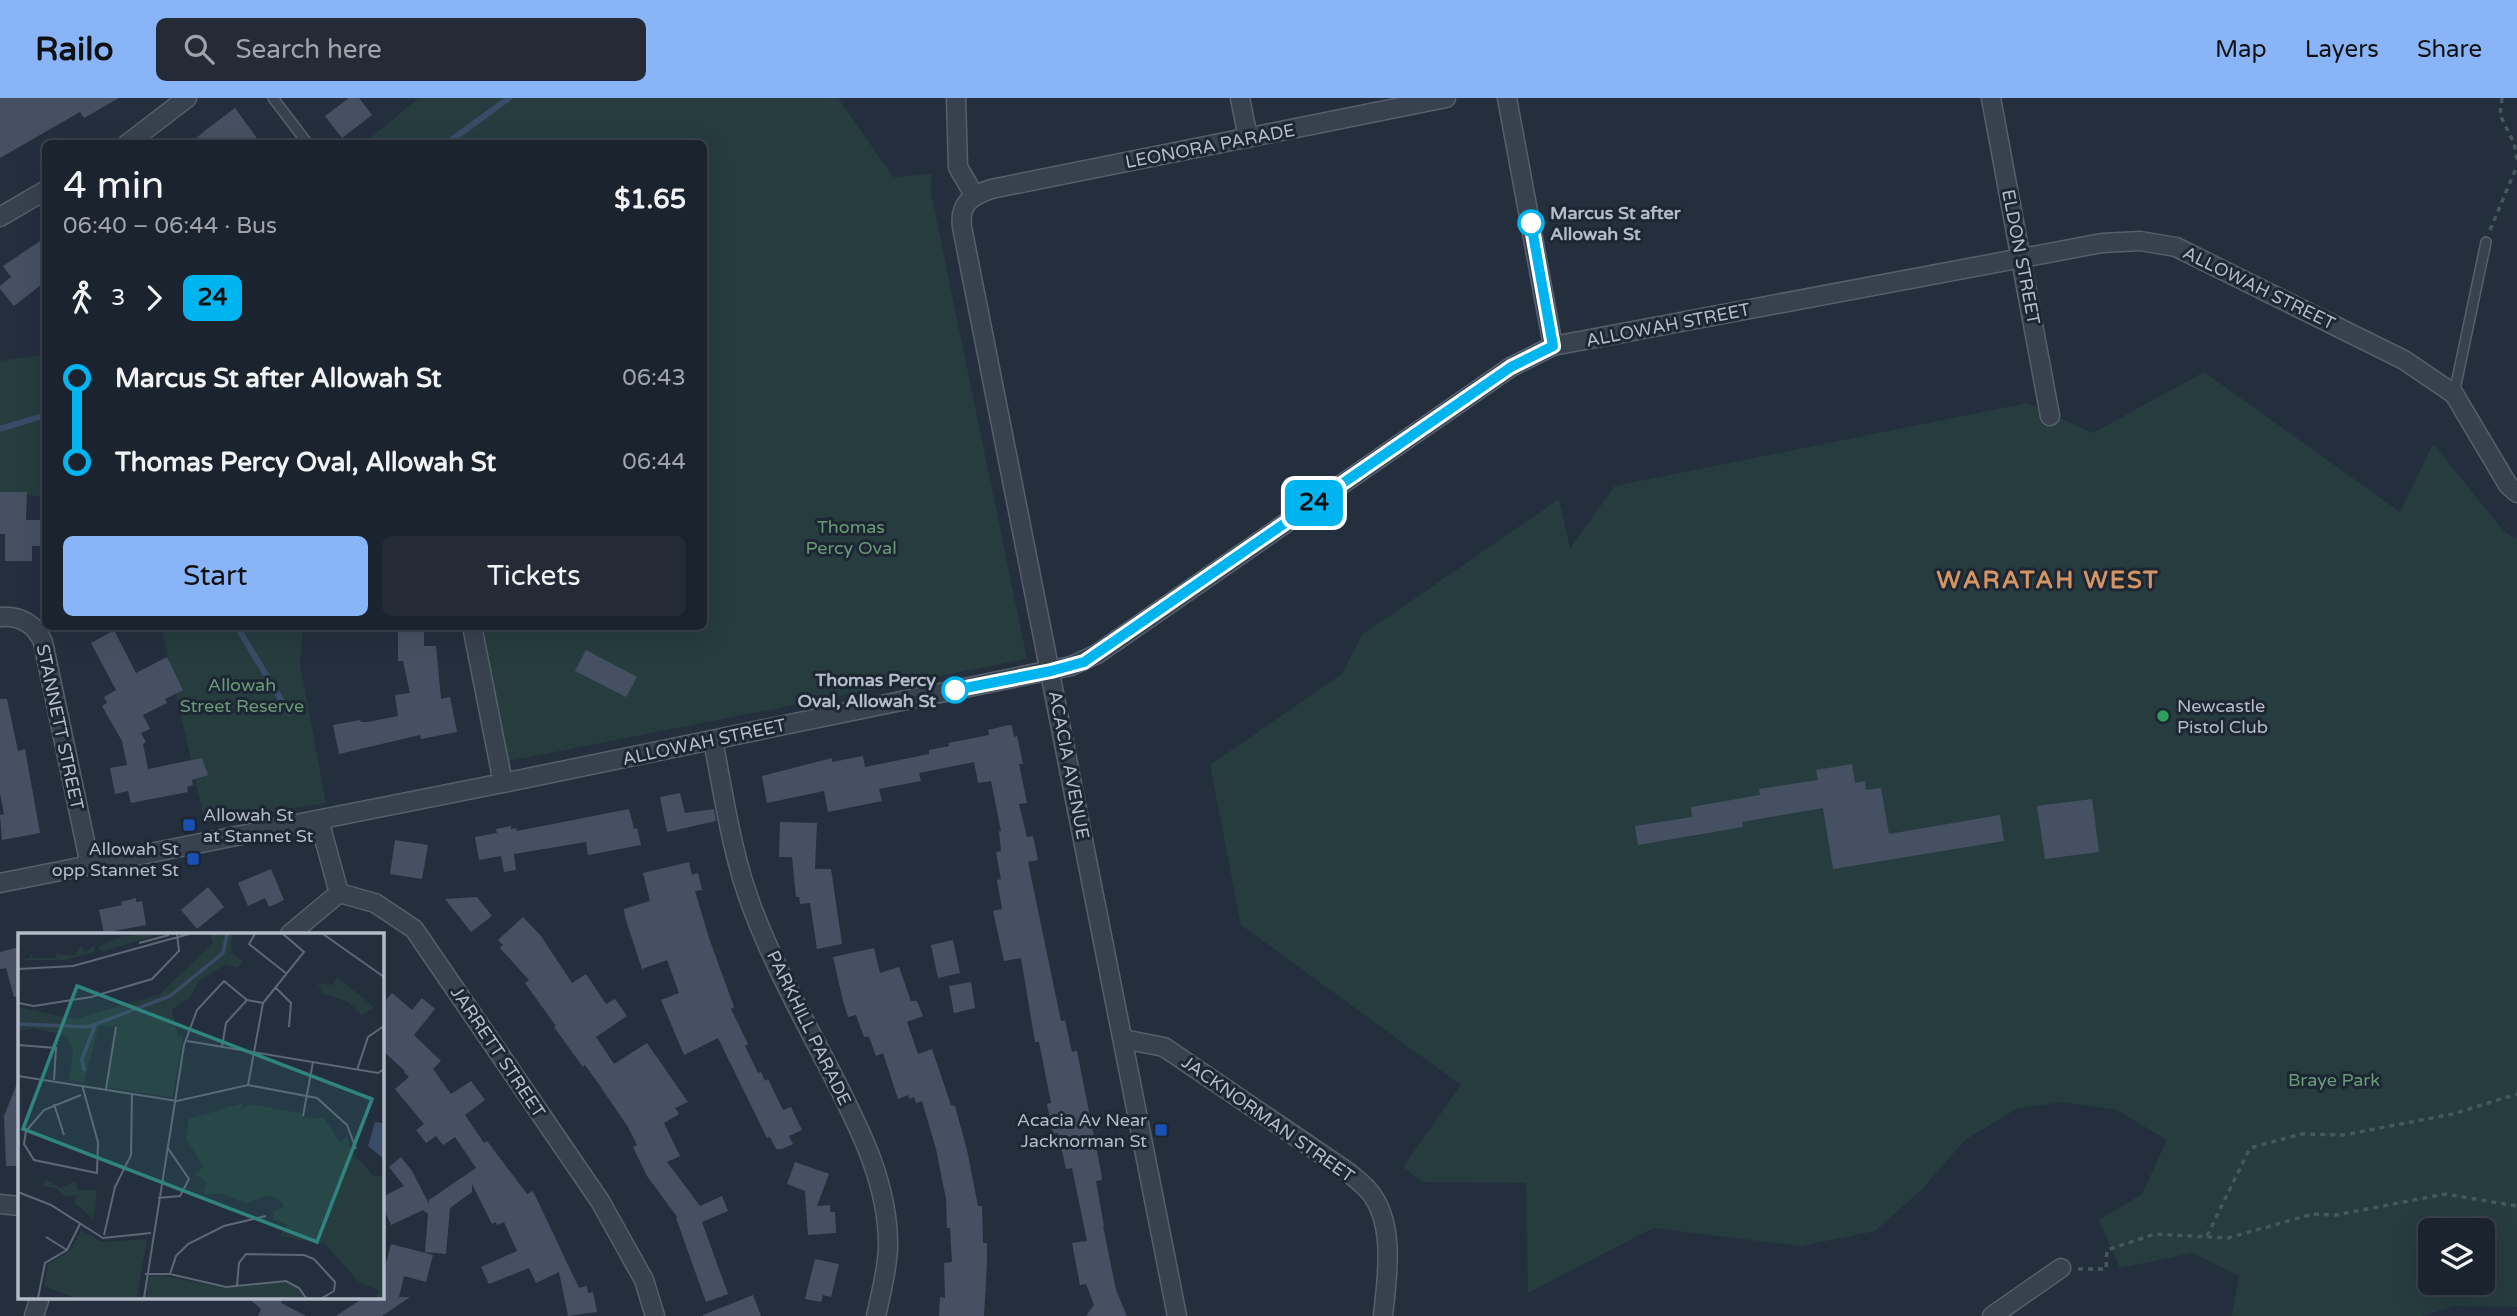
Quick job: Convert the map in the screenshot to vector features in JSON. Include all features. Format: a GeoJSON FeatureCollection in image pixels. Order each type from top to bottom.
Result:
{"type":"FeatureCollection","features":[{"type":"Feature","properties":{"kind":"street"},"geometry":{"type":"LineString","coordinates":[[132,140],[187,98]]}},
{"type":"Feature","properties":{"kind":"street"},"geometry":{"type":"LineString","coordinates":[[956,98],[958,167],[974,195]]}},
{"type":"Feature","properties":{"kind":"street"},"geometry":{"type":"LineString","coordinates":[[1240,98],[1248,138]]}},
{"type":"Feature","properties":{"kind":"street","name":"LEONORA PARADE"},"geometry":{"type":"LineString","coordinates":[[974,195],[991,189],[1446,98]]}},
{"type":"Feature","properties":{"kind":"street"},"geometry":{"type":"LineString","coordinates":[[1507,98],[1553,346]]}},
{"type":"Feature","properties":{"kind":"street","name":"ELDON STREET"},"geometry":{"type":"LineString","coordinates":[[1991,98],[2050,416]]}},
{"type":"Feature","properties":{"kind":"street"},"geometry":{"type":"LineString","coordinates":[[0,217],[42,192]]}},
{"type":"Feature","properties":{"kind":"street","name":"ACACIA AVENUE"},"geometry":{"type":"LineString","coordinates":[[974,195],[963,208],[962,227],[1177,1316]]}},
{"type":"Feature","properties":{"kind":"street","name":"ALLOWAH STREET"},"geometry":{"type":"LineString","coordinates":[[0,883],[503,783],[1084,662],[1511,367],[1553,346],[2102,243],[2140,241],[2176,247],[2404,360],[2454,394],[2508,485],[2517,493]]}},
{"type":"Feature","properties":{"kind":"street","name":"STANNETT STREET"},"geometry":{"type":"LineString","coordinates":[[0,617],[20,619],[30,624],[38,631],[43,642],[90,865]]}},
{"type":"Feature","properties":{"kind":"street"},"geometry":{"type":"LineString","coordinates":[[473,630],[503,783]]}},
{"type":"Feature","properties":{"kind":"street","name":"PARKHILL PARADE"},"geometry":{"type":"LineString","coordinates":[[713,740],[740,873],[753,911],[867,1143],[883,1198],[888,1248],[876,1316]]}},
{"type":"Feature","properties":{"kind":"street"},"geometry":{"type":"LineString","coordinates":[[291,933],[339,893],[319,820]]}},
{"type":"Feature","properties":{"kind":"street","name":"JARRETT STREET"},"geometry":{"type":"LineString","coordinates":[[339,893],[375,903],[414,929],[600,1201],[644,1280],[655,1316]]}},
{"type":"Feature","properties":{"kind":"street","name":"JACKNORMAN STREET"},"geometry":{"type":"LineString","coordinates":[[1123,1039],[1164,1047],[1348,1172],[1370,1192],[1382,1213],[1389,1259],[1383,1316]]}},
{"type":"Feature","properties":{"kind":"street"},"geometry":{"type":"LineString","coordinates":[[0,1204],[18,1206]]}},
{"type":"Feature","properties":{"kind":"street"},"geometry":{"type":"LineString","coordinates":[[1992,1316],[2061,1268]]}},
{"type":"Feature","properties":{"kind":"street"},"geometry":{"type":"LineString","coordinates":[[34,1316],[40,1298]]}},
{"type":"Feature","properties":{"kind":"lane"},"geometry":{"type":"LineString","coordinates":[[273,98],[304,140]]}},
{"type":"Feature","properties":{"kind":"lane"},"geometry":{"type":"LineString","coordinates":[[2454,394],[2486,242]]}},
{"type":"Feature","properties":{"kind":"path"},"geometry":{"type":"LineString","coordinates":[[2502,98],[2500,115],[2514,142],[2517,160]]}},
{"type":"Feature","properties":{"kind":"path"},"geometry":{"type":"LineString","coordinates":[[2486,242],[2517,166]]}},
{"type":"Feature","properties":{"kind":"path"},"geometry":{"type":"LineString","coordinates":[[2207,1237],[2250,1148],[2301,1134],[2343,1135],[2453,1114],[2517,1094]]}},
{"type":"Feature","properties":{"kind":"path"},"geometry":{"type":"LineString","coordinates":[[2061,1268],[2106,1269],[2108,1250],[2155,1234],[2228,1238],[2313,1214],[2336,1215],[2445,1194],[2517,1206]]}},
{"type":"Feature","properties":{"kind":"green space","name":"Thomas Percy Oval"},"geometry":{"type":"Polygon","coordinates":[[[419,98],[838,98],[893,177],[932,174],[931,193],[1027,659],[509,761],[483,630],[707,630],[707,140],[368,140],[419,98]]]}},
{"type":"Feature","properties":{"kind":"green space"},"geometry":{"type":"Polygon","coordinates":[[[42,354],[42,497],[0,492],[0,361],[42,354]]]}},
{"type":"Feature","properties":{"kind":"green space","name":"Braye Park"},"geometry":{"type":"Polygon","coordinates":[[[2204,372],[2400,512],[2433,444],[2504,531],[2517,539],[2517,1307],[2455,1306],[2422,1316],[2232,1316],[2239,1276],[2193,1253],[2120,1268],[2099,1220],[2142,1194],[2167,1140],[2117,1110],[2063,1102],[2016,1109],[1965,1140],[1921,1190],[1875,1231],[1800,1246],[1653,1228],[1528,1293],[1526,1183],[1423,1182],[1403,1167],[1461,1085],[1241,925],[1210,765],[1342,674],[1362,635],[1559,499],[1570,548],[1615,486],[2027,403],[2093,433],[2204,372]]]}},
{"type":"Feature","properties":{"kind":"green space","name":"Allowah Street Reserve"},"geometry":{"type":"Polygon","coordinates":[[[162,630],[303,630],[300,664],[326,803],[205,822],[162,630]]]}},
{"type":"Feature","properties":{"kind":"building"},"geometry":{"type":"Polygon","coordinates":[[[0,98],[119,98],[84,118],[80,112],[0,158],[0,98]]]}},
{"type":"Feature","properties":{"kind":"building"},"geometry":{"type":"Polygon","coordinates":[[[349,98],[359,98],[372,115],[342,138],[325,116],[349,98]]]}},
{"type":"Feature","properties":{"kind":"building"},"geometry":{"type":"Polygon","coordinates":[[[235,108],[258,140],[194,140],[235,108]]]}},
{"type":"Feature","properties":{"kind":"building"},"geometry":{"type":"Polygon","coordinates":[[[42,240],[42,284],[14,306],[0,289],[11,277],[3,266],[42,240]]]}},
{"type":"Feature","properties":{"kind":"building"},"geometry":{"type":"Polygon","coordinates":[[[0,492],[27,492],[26,520],[42,520],[42,546],[32,546],[32,561],[5,561],[5,534],[0,534],[0,492]]]}},
{"type":"Feature","properties":{"kind":"building"},"geometry":{"type":"Polygon","coordinates":[[[114,630],[136,673],[167,657],[183,690],[165,699],[167,703],[143,715],[150,729],[141,733],[146,742],[143,744],[148,769],[202,758],[208,775],[192,780],[193,785],[187,787],[188,792],[131,803],[128,791],[115,794],[110,768],[127,765],[122,741],[102,706],[107,703],[104,697],[116,690],[91,643],[114,630]]]}},
{"type":"Feature","properties":{"kind":"building"},"geometry":{"type":"Polygon","coordinates":[[[398,630],[424,630],[424,646],[436,646],[441,699],[450,697],[457,732],[421,739],[420,735],[339,754],[333,725],[398,716],[395,695],[410,693],[403,661],[398,661],[398,630]]]}},
{"type":"Feature","properties":{"kind":"building"},"geometry":{"type":"Polygon","coordinates":[[[586,650],[637,677],[626,697],[575,671],[586,650]]]}},
{"type":"Feature","properties":{"kind":"building"},"geometry":{"type":"Polygon","coordinates":[[[0,699],[7,699],[18,751],[25,749],[40,833],[2,840],[0,815],[4,814],[0,793],[0,699]]]}},
{"type":"Feature","properties":{"kind":"building"},"geometry":{"type":"Polygon","coordinates":[[[1012,726],[1014,737],[1017,736],[1023,764],[1019,764],[1027,803],[1019,804],[1027,837],[1033,836],[1038,860],[1028,862],[1061,1021],[1065,1020],[1072,1052],[1077,1051],[1101,1172],[1102,1180],[1096,1181],[1103,1226],[1116,1290],[1127,1316],[1086,1316],[1094,1305],[1086,1284],[1080,1285],[1072,1243],[1087,1241],[1072,1168],[1066,1169],[1058,1133],[1053,1134],[1047,1104],[1051,1103],[1039,1042],[1035,1042],[1021,958],[1004,961],[993,911],[1002,909],[997,880],[1001,879],[996,852],[1001,851],[1001,831],[991,781],[978,783],[974,762],[919,773],[921,781],[879,789],[882,801],[828,812],[824,791],[767,803],[762,776],[832,758],[832,762],[863,756],[865,767],[929,754],[929,750],[949,746],[948,743],[989,735],[988,730],[1012,726]]]}},
{"type":"Feature","properties":{"kind":"building"},"geometry":{"type":"Polygon","coordinates":[[[1852,764],[1855,783],[1865,781],[1866,790],[1881,788],[1889,834],[2000,815],[2004,841],[1833,869],[1823,808],[1742,822],[1743,827],[1638,845],[1635,826],[1692,817],[1691,807],[1760,795],[1759,789],[1818,780],[1816,770],[1852,764]]]}},
{"type":"Feature","properties":{"kind":"building"},"geometry":{"type":"Polygon","coordinates":[[[680,793],[685,813],[714,809],[716,821],[667,832],[660,797],[680,793]]]}},
{"type":"Feature","properties":{"kind":"building"},"geometry":{"type":"Polygon","coordinates":[[[2092,799],[2099,852],[2045,859],[2037,806],[2092,799]]]}},
{"type":"Feature","properties":{"kind":"building"},"geometry":{"type":"Polygon","coordinates":[[[629,809],[641,845],[588,855],[586,842],[514,854],[516,870],[504,872],[501,856],[479,860],[475,837],[497,833],[496,829],[511,826],[511,829],[516,828],[517,831],[629,809]]]}},
{"type":"Feature","properties":{"kind":"building"},"geometry":{"type":"Polygon","coordinates":[[[780,822],[817,823],[815,869],[831,869],[842,944],[817,949],[810,903],[800,904],[799,897],[796,897],[792,857],[779,857],[780,822]]]}},
{"type":"Feature","properties":{"kind":"building"},"geometry":{"type":"Polygon","coordinates":[[[395,840],[428,845],[422,879],[390,874],[395,840]]]}},
{"type":"Feature","properties":{"kind":"building"},"geometry":{"type":"Polygon","coordinates":[[[689,862],[692,875],[698,873],[702,890],[695,891],[734,1007],[731,1009],[748,1044],[745,1046],[758,1073],[761,1072],[765,1081],[768,1079],[783,1110],[791,1107],[802,1130],[789,1136],[793,1144],[782,1149],[776,1149],[770,1137],[767,1138],[718,1038],[684,1055],[661,1000],[679,993],[667,960],[642,969],[625,917],[624,909],[650,901],[643,873],[689,862]]]}},
{"type":"Feature","properties":{"kind":"building"},"geometry":{"type":"Polygon","coordinates":[[[271,869],[284,900],[269,907],[265,898],[248,906],[238,883],[271,869]]]}},
{"type":"Feature","properties":{"kind":"building"},"geometry":{"type":"Polygon","coordinates":[[[208,887],[224,907],[197,929],[181,910],[208,887]]]}},
{"type":"Feature","properties":{"kind":"building"},"geometry":{"type":"Polygon","coordinates":[[[477,897],[492,916],[471,932],[445,899],[477,897]]]}},
{"type":"Feature","properties":{"kind":"building"},"geometry":{"type":"Polygon","coordinates":[[[136,898],[136,902],[142,901],[146,925],[104,933],[99,910],[122,905],[121,902],[136,898]]]}},
{"type":"Feature","properties":{"kind":"building"},"geometry":{"type":"Polygon","coordinates":[[[523,917],[541,936],[572,983],[586,974],[606,1004],[615,999],[627,1016],[596,1037],[614,1064],[647,1043],[688,1102],[675,1108],[679,1114],[664,1123],[680,1156],[667,1162],[700,1206],[722,1196],[728,1211],[702,1222],[728,1294],[706,1302],[678,1218],[647,1176],[633,1147],[637,1145],[628,1127],[585,1065],[583,1067],[554,1027],[556,1026],[525,983],[529,980],[500,948],[503,945],[498,940],[523,917]]]}},
{"type":"Feature","properties":{"kind":"building"},"geometry":{"type":"Polygon","coordinates":[[[953,940],[960,973],[938,978],[931,945],[953,940]]]}},
{"type":"Feature","properties":{"kind":"building"},"geometry":{"type":"Polygon","coordinates":[[[18,947],[18,996],[14,997],[6,968],[0,969],[0,952],[18,947]]]}},
{"type":"Feature","properties":{"kind":"building"},"geometry":{"type":"Polygon","coordinates":[[[874,948],[880,973],[899,967],[911,1001],[917,1001],[923,1016],[907,1022],[918,1054],[932,1049],[951,1105],[955,1106],[978,1206],[982,1206],[983,1243],[987,1243],[984,1316],[939,1316],[940,1297],[945,1298],[944,1263],[952,1262],[950,1228],[947,1228],[946,1199],[936,1149],[922,1101],[916,1103],[914,1097],[909,1099],[908,1095],[898,1099],[883,1053],[876,1056],[869,1037],[864,1037],[856,1015],[848,1017],[843,1001],[833,957],[874,948]]]}},
{"type":"Feature","properties":{"kind":"building"},"geometry":{"type":"Polygon","coordinates":[[[971,982],[975,1008],[954,1013],[949,986],[971,982]]]}},
{"type":"Feature","properties":{"kind":"building"},"geometry":{"type":"Polygon","coordinates":[[[392,993],[412,1010],[422,998],[435,1009],[414,1035],[441,1061],[433,1069],[451,1094],[471,1081],[485,1100],[465,1115],[484,1143],[487,1141],[527,1194],[533,1191],[579,1288],[587,1286],[588,1293],[593,1292],[597,1312],[568,1316],[559,1272],[536,1283],[529,1268],[489,1284],[481,1267],[517,1251],[504,1222],[492,1224],[472,1184],[472,1192],[450,1208],[446,1254],[425,1252],[428,1214],[423,1210],[391,1225],[383,1207],[383,1196],[404,1186],[389,1167],[401,1157],[412,1171],[429,1204],[429,1200],[476,1168],[455,1137],[443,1145],[436,1136],[426,1143],[416,1130],[424,1124],[395,1089],[409,1077],[383,1051],[383,1004],[392,993]]]}},
{"type":"Feature","properties":{"kind":"building"},"geometry":{"type":"Polygon","coordinates":[[[18,1081],[18,1166],[6,1166],[4,1116],[18,1081]]]}},
{"type":"Feature","properties":{"kind":"building"},"geometry":{"type":"Polygon","coordinates":[[[795,1162],[829,1174],[817,1206],[830,1205],[830,1212],[835,1212],[836,1233],[808,1235],[805,1191],[787,1184],[795,1162]]]}},
{"type":"Feature","properties":{"kind":"building"},"geometry":{"type":"Polygon","coordinates":[[[391,1244],[433,1255],[426,1282],[404,1276],[399,1297],[410,1297],[382,1316],[336,1316],[363,1298],[383,1298],[383,1275],[391,1244]]]}},
{"type":"Feature","properties":{"kind":"building"},"geometry":{"type":"Polygon","coordinates":[[[815,1259],[839,1264],[831,1297],[823,1295],[821,1302],[805,1299],[815,1259]]]}},
{"type":"Feature","properties":{"kind":"building"},"geometry":{"type":"Polygon","coordinates":[[[753,1295],[761,1316],[703,1316],[703,1315],[753,1295]]]}},
{"type":"Feature","properties":{"kind":"building"},"geometry":{"type":"Polygon","coordinates":[[[248,1298],[284,1298],[281,1303],[306,1316],[258,1316],[261,1309],[248,1298]]]}},
{"type":"Feature","properties":{"kind":"waterway"},"geometry":{"type":"LineString","coordinates":[[451,140],[509,98]]}},
{"type":"Feature","properties":{"kind":"waterway"},"geometry":{"type":"LineString","coordinates":[[0,429],[42,416]]}},
{"type":"Feature","properties":{"kind":"waterway"},"geometry":{"type":"LineString","coordinates":[[239,630],[289,713]]}},
{"type":"Feature","properties":{"kind":"bus line","name":"24"},"geometry":{"type":"LineString","coordinates":[[955,690],[1084,662],[1511,367],[1553,346],[1531,223]]}},
{"type":"Feature","properties":{"kind":"place","name":"Marcus St after Allowah St"},"geometry":{"type":"Point","coordinates":[1531,223]}},
{"type":"Feature","properties":{"kind":"place","name":"Thomas Percy Oval, Allowah St"},"geometry":{"type":"Point","coordinates":[955,690]}},
{"type":"Feature","properties":{"kind":"place","name":"Newcastle Pistol Club"},"geometry":{"type":"Point","coordinates":[2163,716]}},
{"type":"Feature","properties":{"kind":"place","name":"Allowah St at Stannet St"},"geometry":{"type":"Point","coordinates":[189,825]}},
{"type":"Feature","properties":{"kind":"place","name":"Allowah St opp Stannet St"},"geometry":{"type":"Point","coordinates":[193,859]}},
{"type":"Feature","properties":{"kind":"place","name":"Acacia Av Near Jacknorman St"},"geometry":{"type":"Point","coordinates":[1161,1130]}},
{"type":"Feature","properties":{"kind":"district","name":"WARATAH WEST"},"geometry":{"type":"Point","coordinates":[2048,580]}}]}
